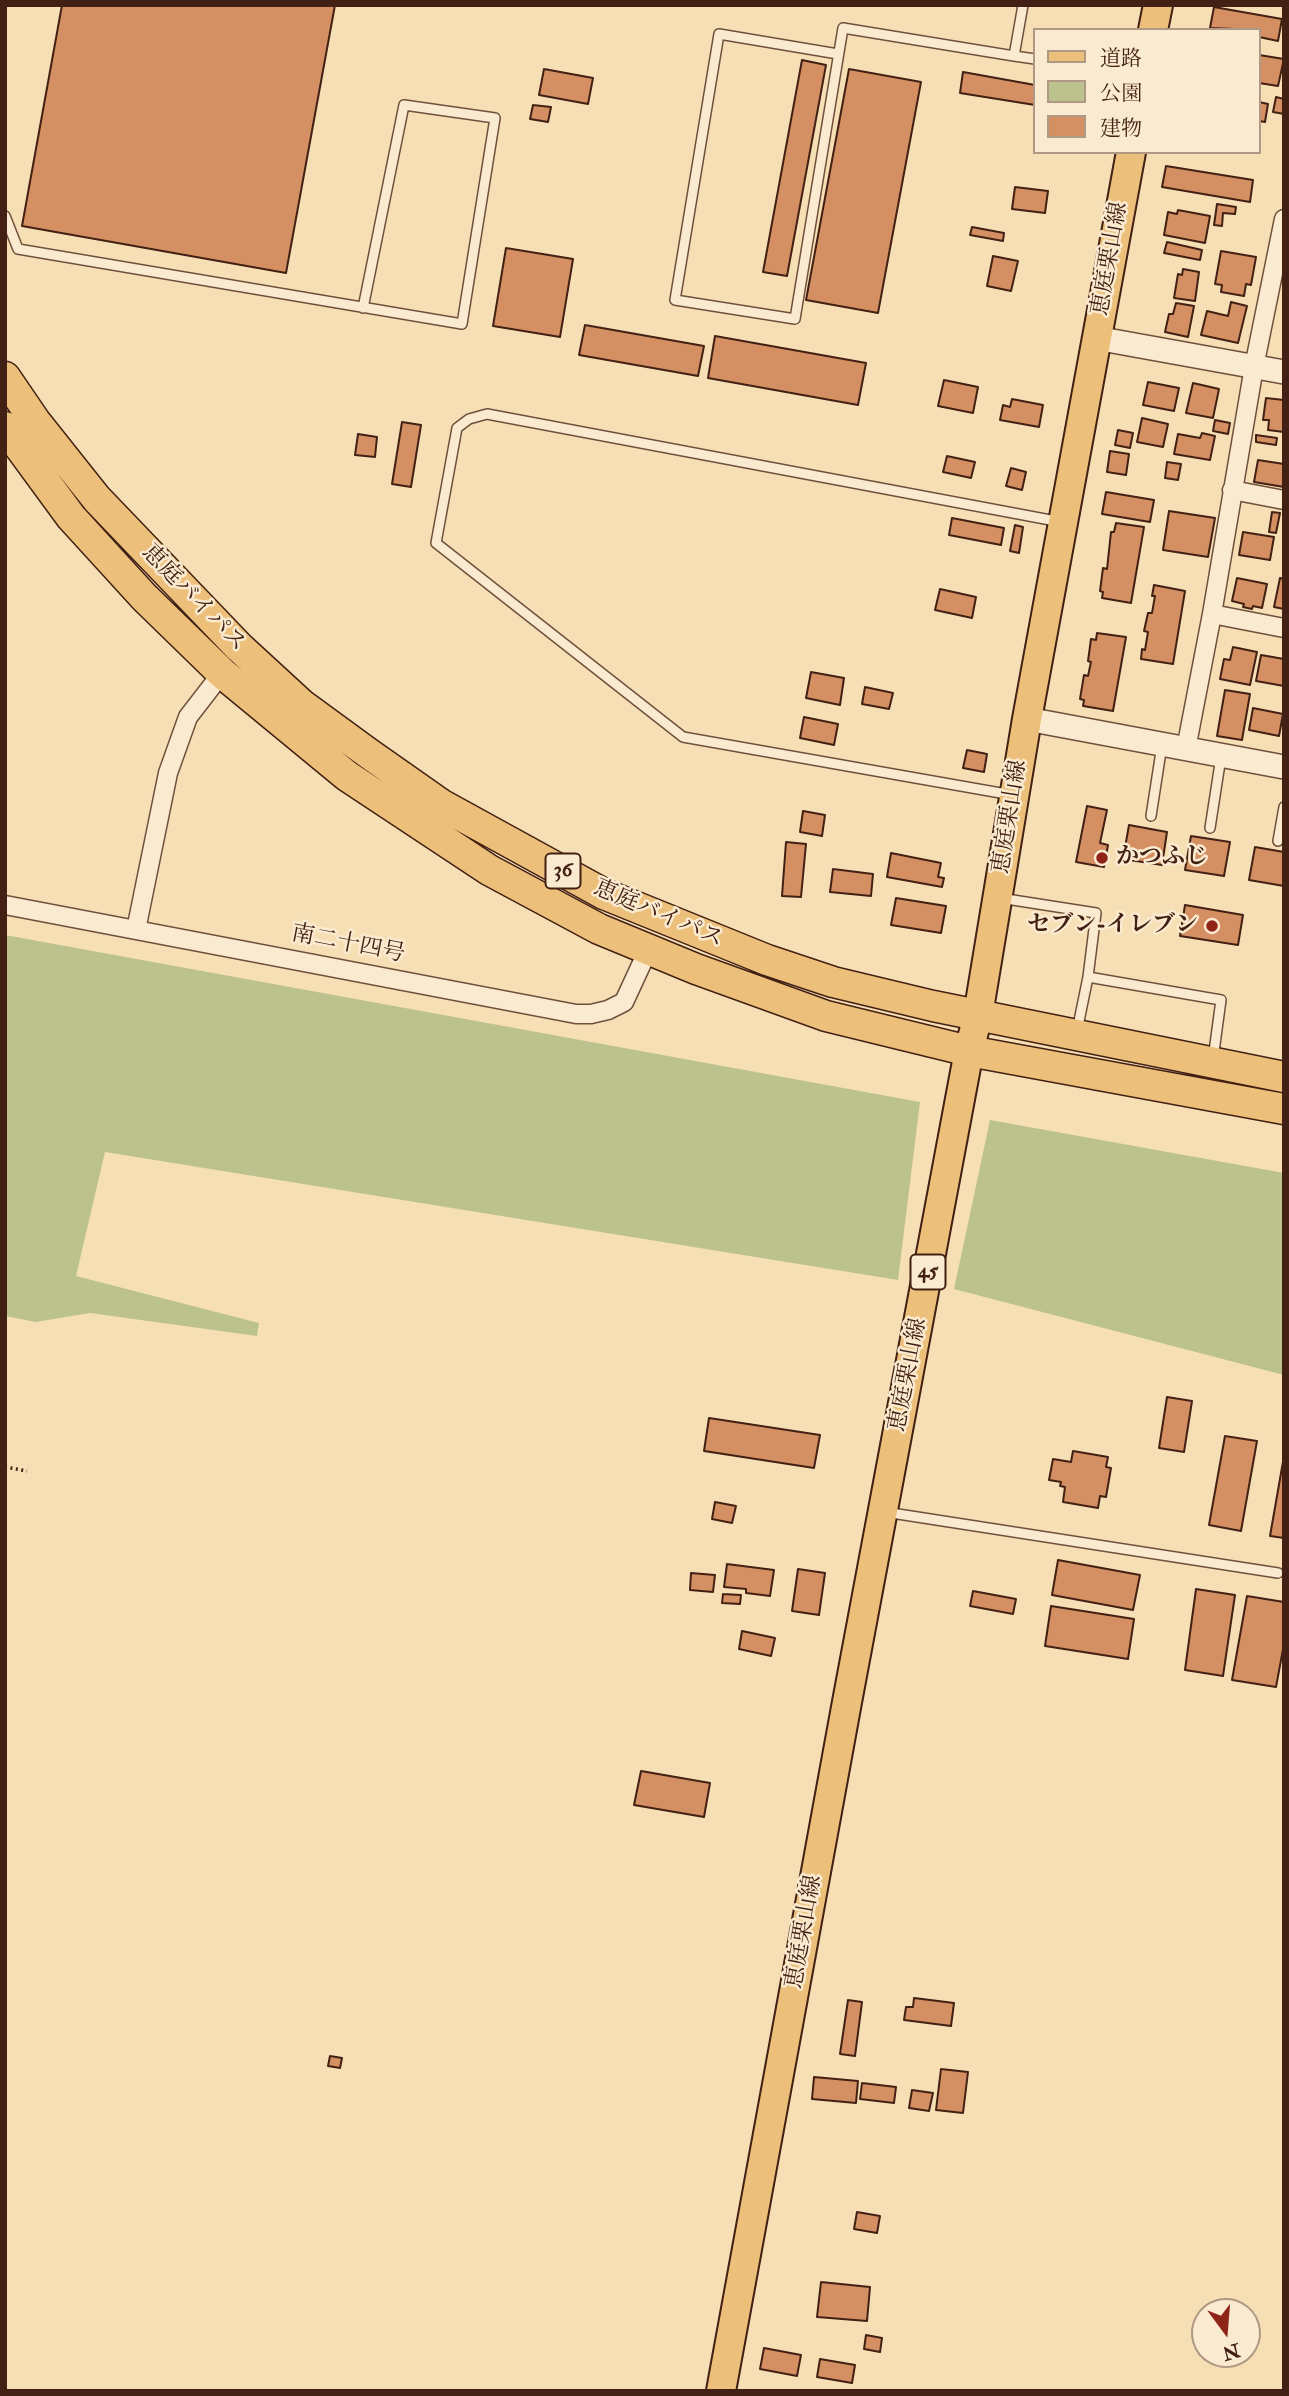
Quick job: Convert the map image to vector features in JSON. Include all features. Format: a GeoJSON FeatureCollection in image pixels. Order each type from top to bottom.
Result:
{"type":"FeatureCollection","features":[{"type":"Feature","properties":{"kind":"highway","name":"恵庭バイパス"},"geometry":{"type":"LineString","coordinates":[[5,377],[35,421],[97,499],[239,647],[301,704],[442,805],[604,894],[712,939],[833,982],[1076,1036],[1284,1077]]}},
{"type":"Feature","properties":{"kind":"highway","name":"恵庭バイパス"},"geometry":{"type":"LineString","coordinates":[[5,427],[71,517],[144,597],[222,673],[347,776],[489,870],[599,929],[826,1016],[969,1051],[1284,1109]]}},
{"type":"Feature","properties":{"kind":"main road"},"geometry":{"type":"LineString","coordinates":[[1153,28],[1158,5]]}},
{"type":"Feature","properties":{"kind":"main road","name":"恵庭栗山線"},"geometry":{"type":"LineString","coordinates":[[721,2391],[969,1051],[978,1015],[1027,719],[1131,154]]}},
{"type":"Feature","properties":{"kind":"street"},"geometry":{"type":"LineString","coordinates":[[1186,749],[1254,367],[1282,243],[1284,219]]}},
{"type":"Feature","properties":{"kind":"street"},"geometry":{"type":"LineString","coordinates":[[1096,338],[1284,372]]}},
{"type":"Feature","properties":{"kind":"street"},"geometry":{"type":"LineString","coordinates":[[1232,490],[1284,500]]}},
{"type":"Feature","properties":{"kind":"street"},"geometry":{"type":"LineString","coordinates":[[1212,614],[1284,628]]}},
{"type":"Feature","properties":{"kind":"street"},"geometry":{"type":"LineString","coordinates":[[136,930],[168,772],[188,717],[222,673]]}},
{"type":"Feature","properties":{"kind":"street"},"geometry":{"type":"LineString","coordinates":[[1027,719],[1284,767]]}},
{"type":"Feature","properties":{"kind":"street","name":"南二十四号"},"geometry":{"type":"LineString","coordinates":[[5,905],[576,1014],[608,1010],[624,1002],[648,950]]}},
{"type":"Feature","properties":{"kind":"lane"},"geometry":{"type":"LineString","coordinates":[[1014,56],[1023,5]]}},
{"type":"Feature","properties":{"kind":"lane"},"geometry":{"type":"LineString","coordinates":[[838,54],[719,34],[675,300],[795,319],[843,28],[1034,59]]}},
{"type":"Feature","properties":{"kind":"lane"},"geometry":{"type":"LineString","coordinates":[[5,216],[18,248],[461,324],[495,118],[404,104],[363,307]]}},
{"type":"Feature","properties":{"kind":"lane"},"geometry":{"type":"LineString","coordinates":[[1014,795],[683,737],[436,543],[457,428],[469,419],[487,414],[1063,522]]}},
{"type":"Feature","properties":{"kind":"lane"},"geometry":{"type":"LineString","coordinates":[[1151,816],[1162,744]]}},
{"type":"Feature","properties":{"kind":"lane"},"geometry":{"type":"LineString","coordinates":[[1210,828],[1221,755]]}},
{"type":"Feature","properties":{"kind":"lane"},"geometry":{"type":"LineString","coordinates":[[1278,841],[1284,807]]}},
{"type":"Feature","properties":{"kind":"lane"},"geometry":{"type":"LineString","coordinates":[[998,897],[1096,913],[1088,978],[1076,1036]]}},
{"type":"Feature","properties":{"kind":"lane"},"geometry":{"type":"LineString","coordinates":[[1088,978],[1221,1000],[1212,1064]]}},
{"type":"Feature","properties":{"kind":"lane"},"geometry":{"type":"LineString","coordinates":[[883,1512],[1278,1573]]}},
{"type":"Feature","properties":{"kind":"path"},"geometry":{"type":"LineString","coordinates":[[5,1467],[27,1471]]}},
{"type":"Feature","properties":{"kind":"green space"},"geometry":{"type":"Polygon","coordinates":[[[5,935],[920,1102],[898,1280],[105,1152],[76,1276],[259,1323],[257,1336],[90,1313],[36,1322],[5,1316],[5,935]]]}},
{"type":"Feature","properties":{"kind":"green space"},"geometry":{"type":"Polygon","coordinates":[[[990,1120],[1284,1173],[1284,1375],[954,1289],[990,1120]]]}},
{"type":"Feature","properties":{"kind":"building"},"geometry":{"type":"Polygon","coordinates":[[[62,5],[335,5],[286,273],[22,226],[62,5]]]}},
{"type":"Feature","properties":{"kind":"building"},"geometry":{"type":"Polygon","coordinates":[[[1214,7],[1282,19],[1278,41],[1261,37],[1261,28],[1210,28],[1214,7]]]}},
{"type":"Feature","properties":{"kind":"building"},"geometry":{"type":"Polygon","coordinates":[[[1261,55],[1284,59],[1278,86],[1261,83],[1261,55]]]}},
{"type":"Feature","properties":{"kind":"building"},"geometry":{"type":"Polygon","coordinates":[[[802,60],[826,65],[787,276],[763,272],[802,60]]]}},
{"type":"Feature","properties":{"kind":"building"},"geometry":{"type":"Polygon","coordinates":[[[544,69],[593,78],[588,104],[539,95],[544,69]]]}},
{"type":"Feature","properties":{"kind":"building"},"geometry":{"type":"Polygon","coordinates":[[[849,69],[921,82],[878,313],[806,300],[849,69]]]}},
{"type":"Feature","properties":{"kind":"building"},"geometry":{"type":"Polygon","coordinates":[[[963,72],[1034,85],[1034,105],[960,93],[963,72]]]}},
{"type":"Feature","properties":{"kind":"building"},"geometry":{"type":"Polygon","coordinates":[[[1276,97],[1284,99],[1284,114],[1273,112],[1276,97]]]}},
{"type":"Feature","properties":{"kind":"building"},"geometry":{"type":"Polygon","coordinates":[[[1261,102],[1268,104],[1265,122],[1261,121],[1261,102]]]}},
{"type":"Feature","properties":{"kind":"building"},"geometry":{"type":"Polygon","coordinates":[[[533,105],[551,107],[548,122],[530,119],[533,105]]]}},
{"type":"Feature","properties":{"kind":"building"},"geometry":{"type":"Polygon","coordinates":[[[1166,166],[1253,180],[1250,202],[1162,187],[1166,166]]]}},
{"type":"Feature","properties":{"kind":"building"},"geometry":{"type":"Polygon","coordinates":[[[1015,187],[1048,191],[1045,213],[1012,209],[1015,187]]]}},
{"type":"Feature","properties":{"kind":"building"},"geometry":{"type":"Polygon","coordinates":[[[1217,204],[1236,207],[1235,214],[1223,213],[1222,226],[1214,225],[1217,204]]]}},
{"type":"Feature","properties":{"kind":"building"},"geometry":{"type":"Polygon","coordinates":[[[1178,210],[1210,216],[1205,243],[1164,235],[1168,212],[1177,214],[1178,210]]]}},
{"type":"Feature","properties":{"kind":"building"},"geometry":{"type":"Polygon","coordinates":[[[972,227],[1004,233],[1003,241],[970,235],[972,227]]]}},
{"type":"Feature","properties":{"kind":"building"},"geometry":{"type":"Polygon","coordinates":[[[1167,242],[1202,250],[1200,260],[1164,253],[1167,242]]]}},
{"type":"Feature","properties":{"kind":"building"},"geometry":{"type":"Polygon","coordinates":[[[506,248],[573,259],[560,337],[493,326],[506,248]]]}},
{"type":"Feature","properties":{"kind":"building"},"geometry":{"type":"Polygon","coordinates":[[[1221,251],[1256,257],[1251,285],[1246,284],[1244,296],[1221,292],[1222,285],[1215,284],[1221,251]]]}},
{"type":"Feature","properties":{"kind":"building"},"geometry":{"type":"Polygon","coordinates":[[[993,256],[1018,261],[1011,291],[987,286],[993,256]]]}},
{"type":"Feature","properties":{"kind":"building"},"geometry":{"type":"Polygon","coordinates":[[[1183,269],[1199,272],[1195,301],[1174,298],[1178,274],[1182,275],[1183,269]]]}},
{"type":"Feature","properties":{"kind":"building"},"geometry":{"type":"Polygon","coordinates":[[[1231,302],[1247,306],[1238,343],[1201,335],[1207,311],[1228,316],[1231,302]]]}},
{"type":"Feature","properties":{"kind":"building"},"geometry":{"type":"Polygon","coordinates":[[[1176,303],[1194,306],[1188,337],[1165,332],[1169,314],[1173,314],[1176,303]]]}},
{"type":"Feature","properties":{"kind":"building"},"geometry":{"type":"Polygon","coordinates":[[[585,325],[704,346],[698,376],[579,355],[585,325]]]}},
{"type":"Feature","properties":{"kind":"building"},"geometry":{"type":"Polygon","coordinates":[[[715,336],[866,363],[858,405],[708,378],[715,336]]]}},
{"type":"Feature","properties":{"kind":"building"},"geometry":{"type":"Polygon","coordinates":[[[944,380],[978,387],[973,413],[938,406],[944,380]]]}},
{"type":"Feature","properties":{"kind":"building"},"geometry":{"type":"Polygon","coordinates":[[[1148,382],[1179,388],[1174,411],[1143,405],[1148,382]]]}},
{"type":"Feature","properties":{"kind":"building"},"geometry":{"type":"Polygon","coordinates":[[[1193,383],[1219,389],[1213,418],[1186,413],[1193,383]]]}},
{"type":"Feature","properties":{"kind":"building"},"geometry":{"type":"Polygon","coordinates":[[[1266,398],[1284,400],[1284,432],[1268,430],[1269,420],[1263,420],[1266,398]]]}},
{"type":"Feature","properties":{"kind":"building"},"geometry":{"type":"Polygon","coordinates":[[[1012,399],[1043,405],[1039,427],[1000,420],[1003,405],[1010,407],[1012,399]]]}},
{"type":"Feature","properties":{"kind":"building"},"geometry":{"type":"Polygon","coordinates":[[[1142,418],[1168,424],[1163,447],[1137,442],[1142,418]]]}},
{"type":"Feature","properties":{"kind":"building"},"geometry":{"type":"Polygon","coordinates":[[[1215,420],[1230,423],[1228,434],[1213,431],[1215,420]]]}},
{"type":"Feature","properties":{"kind":"building"},"geometry":{"type":"Polygon","coordinates":[[[402,422],[421,425],[411,487],[392,484],[402,422]]]}},
{"type":"Feature","properties":{"kind":"building"},"geometry":{"type":"Polygon","coordinates":[[[1118,430],[1133,433],[1130,448],[1115,445],[1118,430]]]}},
{"type":"Feature","properties":{"kind":"building"},"geometry":{"type":"Polygon","coordinates":[[[1202,433],[1215,436],[1210,460],[1174,454],[1178,434],[1200,438],[1202,433]]]}},
{"type":"Feature","properties":{"kind":"building"},"geometry":{"type":"Polygon","coordinates":[[[358,434],[377,437],[375,457],[355,455],[358,434]]]}},
{"type":"Feature","properties":{"kind":"building"},"geometry":{"type":"Polygon","coordinates":[[[1256,435],[1277,438],[1276,445],[1256,442],[1256,435]]]}},
{"type":"Feature","properties":{"kind":"building"},"geometry":{"type":"Polygon","coordinates":[[[1110,451],[1129,454],[1126,475],[1107,472],[1110,451]]]}},
{"type":"Feature","properties":{"kind":"building"},"geometry":{"type":"Polygon","coordinates":[[[947,456],[975,462],[971,478],[943,472],[947,456]]]}},
{"type":"Feature","properties":{"kind":"building"},"geometry":{"type":"Polygon","coordinates":[[[1258,460],[1284,464],[1284,487],[1254,482],[1258,460]]]}},
{"type":"Feature","properties":{"kind":"building"},"geometry":{"type":"Polygon","coordinates":[[[1167,462],[1181,464],[1178,480],[1165,478],[1167,462]]]}},
{"type":"Feature","properties":{"kind":"building"},"geometry":{"type":"Polygon","coordinates":[[[1011,468],[1026,472],[1022,490],[1006,486],[1011,468]]]}},
{"type":"Feature","properties":{"kind":"building"},"geometry":{"type":"Polygon","coordinates":[[[1106,492],[1154,500],[1150,522],[1102,514],[1106,492]]]}},
{"type":"Feature","properties":{"kind":"building"},"geometry":{"type":"Polygon","coordinates":[[[1169,511],[1215,518],[1208,557],[1163,550],[1169,511]]]}},
{"type":"Feature","properties":{"kind":"building"},"geometry":{"type":"Polygon","coordinates":[[[1272,512],[1280,513],[1276,533],[1269,532],[1272,512]]]}},
{"type":"Feature","properties":{"kind":"building"},"geometry":{"type":"Polygon","coordinates":[[[952,518],[1004,528],[1001,545],[949,535],[952,518]]]}},
{"type":"Feature","properties":{"kind":"building"},"geometry":{"type":"Polygon","coordinates":[[[1116,523],[1144,527],[1131,603],[1102,598],[1103,592],[1100,591],[1103,568],[1107,569],[1111,532],[1114,532],[1116,523]]]}},
{"type":"Feature","properties":{"kind":"building"},"geometry":{"type":"Polygon","coordinates":[[[1015,525],[1023,527],[1019,553],[1010,551],[1015,525]]]}},
{"type":"Feature","properties":{"kind":"building"},"geometry":{"type":"Polygon","coordinates":[[[1243,532],[1274,537],[1270,560],[1239,555],[1243,532]]]}},
{"type":"Feature","properties":{"kind":"building"},"geometry":{"type":"Polygon","coordinates":[[[1237,578],[1267,584],[1262,608],[1243,607],[1244,604],[1232,601],[1237,578]]]}},
{"type":"Feature","properties":{"kind":"building"},"geometry":{"type":"Polygon","coordinates":[[[1280,578],[1284,579],[1284,609],[1274,607],[1280,578]]]}},
{"type":"Feature","properties":{"kind":"building"},"geometry":{"type":"Polygon","coordinates":[[[1154,585],[1185,591],[1173,664],[1141,659],[1148,632],[1144,631],[1148,613],[1152,613],[1155,596],[1152,596],[1154,585]]]}},
{"type":"Feature","properties":{"kind":"building"},"geometry":{"type":"Polygon","coordinates":[[[940,589],[976,597],[972,618],[935,610],[940,589]]]}},
{"type":"Feature","properties":{"kind":"building"},"geometry":{"type":"Polygon","coordinates":[[[1097,633],[1126,637],[1113,711],[1083,706],[1084,700],[1080,699],[1084,675],[1088,676],[1091,662],[1088,661],[1091,639],[1096,640],[1097,633]]]}},
{"type":"Feature","properties":{"kind":"building"},"geometry":{"type":"Polygon","coordinates":[[[1233,647],[1257,652],[1250,685],[1220,679],[1224,659],[1230,660],[1233,647]]]}},
{"type":"Feature","properties":{"kind":"building"},"geometry":{"type":"Polygon","coordinates":[[[1261,655],[1284,659],[1284,686],[1256,681],[1261,655]]]}},
{"type":"Feature","properties":{"kind":"building"},"geometry":{"type":"Polygon","coordinates":[[[811,672],[844,678],[840,705],[806,698],[811,672]]]}},
{"type":"Feature","properties":{"kind":"building"},"geometry":{"type":"Polygon","coordinates":[[[865,687],[893,693],[889,709],[862,704],[865,687]]]}},
{"type":"Feature","properties":{"kind":"building"},"geometry":{"type":"Polygon","coordinates":[[[1225,690],[1250,694],[1242,740],[1217,736],[1225,690]]]}},
{"type":"Feature","properties":{"kind":"building"},"geometry":{"type":"Polygon","coordinates":[[[1253,708],[1283,714],[1279,736],[1249,730],[1253,708]]]}},
{"type":"Feature","properties":{"kind":"building"},"geometry":{"type":"Polygon","coordinates":[[[804,717],[838,724],[834,745],[800,738],[804,717]]]}},
{"type":"Feature","properties":{"kind":"building"},"geometry":{"type":"Polygon","coordinates":[[[967,750],[987,754],[984,772],[963,768],[967,750]]]}},
{"type":"Feature","properties":{"kind":"building"},"geometry":{"type":"Polygon","coordinates":[[[1087,806],[1107,810],[1100,843],[1108,845],[1104,867],[1076,862],[1087,806]]]}},
{"type":"Feature","properties":{"kind":"building"},"geometry":{"type":"Polygon","coordinates":[[[803,811],[825,815],[822,836],[800,832],[803,811]]]}},
{"type":"Feature","properties":{"kind":"building"},"geometry":{"type":"Polygon","coordinates":[[[1129,825],[1167,832],[1162,865],[1123,859],[1129,825]]]}},
{"type":"Feature","properties":{"kind":"building"},"geometry":{"type":"Polygon","coordinates":[[[1191,836],[1230,842],[1224,876],[1185,870],[1191,836]]]}},
{"type":"Feature","properties":{"kind":"building"},"geometry":{"type":"Polygon","coordinates":[[[786,842],[806,844],[801,897],[782,896],[786,842]]]}},
{"type":"Feature","properties":{"kind":"building"},"geometry":{"type":"Polygon","coordinates":[[[1255,847],[1284,852],[1284,886],[1249,880],[1255,847]]]}},
{"type":"Feature","properties":{"kind":"building"},"geometry":{"type":"Polygon","coordinates":[[[891,853],[941,863],[938,877],[944,878],[942,887],[887,877],[891,853]]]}},
{"type":"Feature","properties":{"kind":"building"},"geometry":{"type":"Polygon","coordinates":[[[833,869],[873,874],[871,896],[830,892],[833,869]]]}},
{"type":"Feature","properties":{"kind":"building"},"geometry":{"type":"Polygon","coordinates":[[[896,898],[946,906],[941,933],[891,925],[896,898]]]}},
{"type":"Feature","properties":{"kind":"building","name":"セブン-イレブン"},"geometry":{"type":"Polygon","coordinates":[[[1185,905],[1243,915],[1238,945],[1180,936],[1185,905]]]}},
{"type":"Feature","properties":{"kind":"building"},"geometry":{"type":"Polygon","coordinates":[[[1167,1397],[1192,1401],[1184,1452],[1159,1448],[1167,1397]]]}},
{"type":"Feature","properties":{"kind":"building"},"geometry":{"type":"Polygon","coordinates":[[[709,1418],[820,1435],[814,1468],[704,1451],[709,1418]]]}},
{"type":"Feature","properties":{"kind":"building"},"geometry":{"type":"Polygon","coordinates":[[[1225,1436],[1257,1441],[1241,1531],[1209,1525],[1225,1436]]]}},
{"type":"Feature","properties":{"kind":"building"},"geometry":{"type":"Polygon","coordinates":[[[1073,1451],[1108,1457],[1106,1467],[1111,1468],[1106,1497],[1100,1496],[1098,1508],[1063,1502],[1065,1487],[1060,1486],[1061,1482],[1049,1480],[1053,1459],[1071,1462],[1073,1451]]]}},
{"type":"Feature","properties":{"kind":"building"},"geometry":{"type":"Polygon","coordinates":[[[1284,1456],[1284,1538],[1270,1536],[1284,1456]]]}},
{"type":"Feature","properties":{"kind":"building"},"geometry":{"type":"Polygon","coordinates":[[[715,1502],[736,1506],[732,1523],[712,1519],[715,1502]]]}},
{"type":"Feature","properties":{"kind":"building"},"geometry":{"type":"Polygon","coordinates":[[[1058,1560],[1140,1575],[1133,1610],[1052,1595],[1058,1560]]]}},
{"type":"Feature","properties":{"kind":"building"},"geometry":{"type":"Polygon","coordinates":[[[727,1564],[774,1570],[770,1596],[746,1593],[746,1589],[724,1587],[727,1564]]]}},
{"type":"Feature","properties":{"kind":"building"},"geometry":{"type":"Polygon","coordinates":[[[798,1569],[825,1573],[819,1615],[792,1611],[798,1569]]]}},
{"type":"Feature","properties":{"kind":"building"},"geometry":{"type":"Polygon","coordinates":[[[691,1573],[715,1575],[713,1592],[690,1590],[691,1573]]]}},
{"type":"Feature","properties":{"kind":"building"},"geometry":{"type":"Polygon","coordinates":[[[1196,1589],[1235,1595],[1223,1676],[1185,1670],[1196,1589]]]}},
{"type":"Feature","properties":{"kind":"building"},"geometry":{"type":"Polygon","coordinates":[[[973,1591],[1016,1599],[1013,1614],[970,1606],[973,1591]]]}},
{"type":"Feature","properties":{"kind":"building"},"geometry":{"type":"Polygon","coordinates":[[[723,1594],[741,1595],[740,1604],[722,1603],[723,1594]]]}},
{"type":"Feature","properties":{"kind":"building"},"geometry":{"type":"Polygon","coordinates":[[[1247,1596],[1284,1602],[1284,1644],[1276,1687],[1232,1680],[1247,1596]]]}},
{"type":"Feature","properties":{"kind":"building"},"geometry":{"type":"Polygon","coordinates":[[[1051,1606],[1134,1619],[1128,1659],[1045,1646],[1051,1606]]]}},
{"type":"Feature","properties":{"kind":"building"},"geometry":{"type":"Polygon","coordinates":[[[742,1631],[775,1638],[771,1656],[739,1649],[742,1631]]]}},
{"type":"Feature","properties":{"kind":"building"},"geometry":{"type":"Polygon","coordinates":[[[641,1771],[710,1783],[704,1817],[634,1805],[641,1771]]]}},
{"type":"Feature","properties":{"kind":"building"},"geometry":{"type":"Polygon","coordinates":[[[914,1998],[954,2003],[951,2026],[904,2020],[906,2007],[913,2007],[914,1998]]]}},
{"type":"Feature","properties":{"kind":"building"},"geometry":{"type":"Polygon","coordinates":[[[848,2000],[862,2002],[855,2056],[840,2054],[848,2000]]]}},
{"type":"Feature","properties":{"kind":"building"},"geometry":{"type":"Polygon","coordinates":[[[330,2056],[342,2058],[340,2068],[328,2066],[330,2056]]]}},
{"type":"Feature","properties":{"kind":"building"},"geometry":{"type":"Polygon","coordinates":[[[941,2069],[968,2072],[963,2113],[936,2110],[941,2069]]]}},
{"type":"Feature","properties":{"kind":"building"},"geometry":{"type":"Polygon","coordinates":[[[814,2077],[858,2081],[856,2103],[812,2099],[814,2077]]]}},
{"type":"Feature","properties":{"kind":"building"},"geometry":{"type":"Polygon","coordinates":[[[862,2083],[896,2087],[894,2103],[860,2099],[862,2083]]]}},
{"type":"Feature","properties":{"kind":"building"},"geometry":{"type":"Polygon","coordinates":[[[912,2090],[933,2093],[929,2111],[909,2108],[912,2090]]]}},
{"type":"Feature","properties":{"kind":"building"},"geometry":{"type":"Polygon","coordinates":[[[857,2212],[880,2216],[877,2233],[854,2229],[857,2212]]]}},
{"type":"Feature","properties":{"kind":"building"},"geometry":{"type":"Polygon","coordinates":[[[821,2282],[870,2287],[867,2321],[817,2317],[821,2282]]]}},
{"type":"Feature","properties":{"kind":"building"},"geometry":{"type":"Polygon","coordinates":[[[866,2335],[882,2338],[880,2352],[864,2349],[866,2335]]]}},
{"type":"Feature","properties":{"kind":"building"},"geometry":{"type":"Polygon","coordinates":[[[764,2348],[801,2355],[797,2376],[760,2369],[764,2348]]]}},
{"type":"Feature","properties":{"kind":"building"},"geometry":{"type":"Polygon","coordinates":[[[820,2359],[855,2365],[852,2383],[817,2377],[820,2359]]]}},
{"type":"Feature","properties":{"kind":"place","name":"かつふじ"},"geometry":{"type":"Point","coordinates":[1102,858]}},
{"type":"Feature","properties":{"kind":"place","name":"セブン-イレブン"},"geometry":{"type":"Point","coordinates":[1212,926]}}]}
